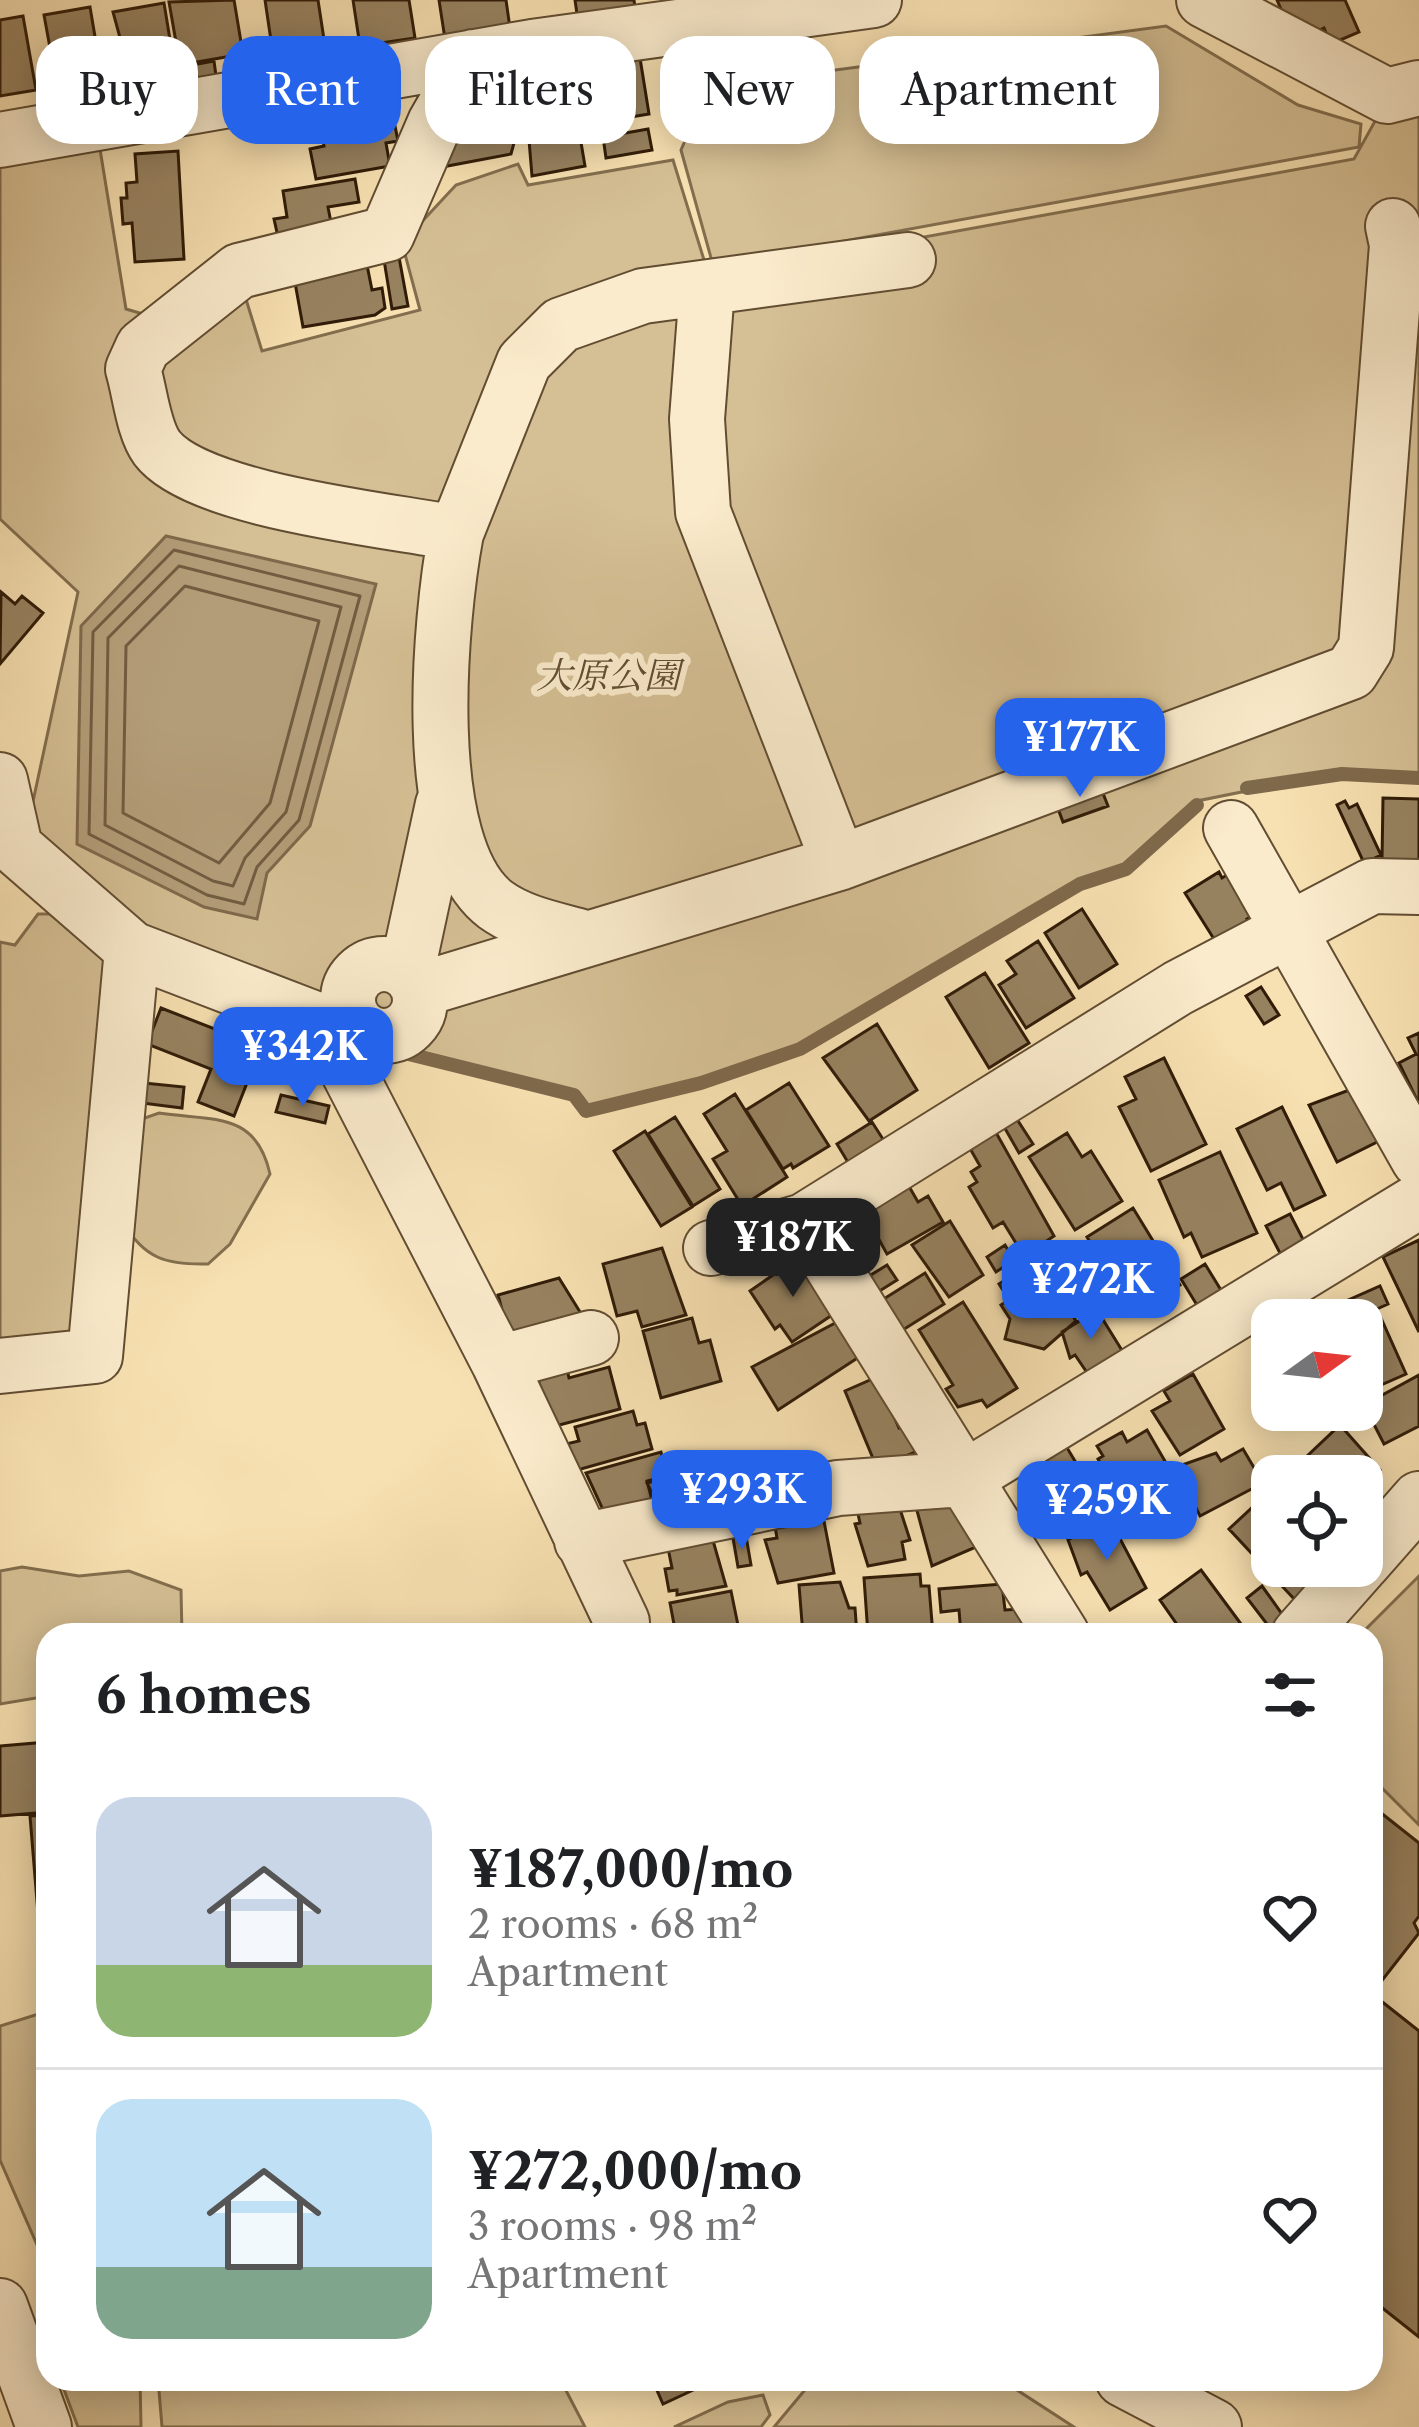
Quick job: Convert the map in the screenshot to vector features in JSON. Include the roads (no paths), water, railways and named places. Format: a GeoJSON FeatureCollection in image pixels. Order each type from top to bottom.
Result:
{"type":"FeatureCollection","features":[{"type":"Feature","properties":{"kind":"street"},"geometry":{"type":"LineString","coordinates":[[534,23],[874,0]]}},
{"type":"Feature","properties":{"kind":"street"},"geometry":{"type":"LineString","coordinates":[[1204,0],[1387,96],[1419,88]]}},
{"type":"Feature","properties":{"kind":"street"},"geometry":{"type":"LineString","coordinates":[[0,140],[425,65]]}},
{"type":"Feature","properties":{"kind":"street"},"geometry":{"type":"LineString","coordinates":[[426,144],[387,234],[239,271],[143,347],[133,369],[154,445],[168,458],[242,494],[456,533]]}},
{"type":"Feature","properties":{"kind":"street"},"geometry":{"type":"LineString","coordinates":[[908,260],[643,296],[561,325],[524,362],[456,533],[442,606],[446,790],[413,981],[839,863],[1351,672],[1366,648],[1397,245],[1393,226]]}},
{"type":"Feature","properties":{"kind":"street"},"geometry":{"type":"LineString","coordinates":[[707,290],[698,419],[703,512],[839,863]]}},
{"type":"Feature","properties":{"kind":"street"},"geometry":{"type":"LineString","coordinates":[[0,781],[15,848],[132,949],[316,1019],[333,1042],[499,1363],[622,1623]]}},
{"type":"Feature","properties":{"kind":"street"},"geometry":{"type":"LineString","coordinates":[[446,790],[465,868],[494,903],[525,921],[582,937]]}},
{"type":"Feature","properties":{"kind":"street"},"geometry":{"type":"LineString","coordinates":[[1231,827],[1419,1160]]}},
{"type":"Feature","properties":{"kind":"street"},"geometry":{"type":"LineString","coordinates":[[711,1248],[804,1221],[1178,988],[1372,886],[1419,887]]}},
{"type":"Feature","properties":{"kind":"street"},"geometry":{"type":"LineString","coordinates":[[0,1366],[95,1355],[132,949]]}},
{"type":"Feature","properties":{"kind":"street"},"geometry":{"type":"LineString","coordinates":[[582,1541],[838,1488],[963,1480],[1419,1201]]}},
{"type":"Feature","properties":{"kind":"street"},"geometry":{"type":"LineString","coordinates":[[804,1221],[1054,1623]]}},
{"type":"Feature","properties":{"kind":"street"},"geometry":{"type":"LineString","coordinates":[[499,1363],[591,1338]]}},
{"type":"Feature","properties":{"kind":"street"},"geometry":{"type":"LineString","coordinates":[[1383,1540],[1419,1499]]}},
{"type":"Feature","properties":{"kind":"street"},"geometry":{"type":"LineString","coordinates":[[1310,1623],[1342,1587]]}},
{"type":"Feature","properties":{"kind":"street"},"geometry":{"type":"LineString","coordinates":[[0,2306],[44,2427]]}},
{"type":"Feature","properties":{"kind":"street"},"geometry":{"type":"LineString","coordinates":[[1146,2391],[1214,2427]]}},
{"type":"Feature","properties":{"kind":"water"},"geometry":{"type":"Polygon","coordinates":[[[166,536],[376,584],[310,826],[267,873],[257,919],[204,907],[77,844],[81,626],[166,536]]]}},
{"type":"Feature","properties":{"kind":"waterway"},"geometry":{"type":"LineString","coordinates":[[1247,788],[1342,774],[1419,778]]}},
{"type":"Feature","properties":{"kind":"waterway"},"geometry":{"type":"LineString","coordinates":[[356,1041],[574,1095],[586,1111],[701,1083],[800,1049],[1080,884],[1126,869],[1197,805]]}},
{"type":"Feature","properties":{"kind":"park label","name":"大原公園"},"geometry":{"type":"Point","coordinates":[608,675]}}]}
